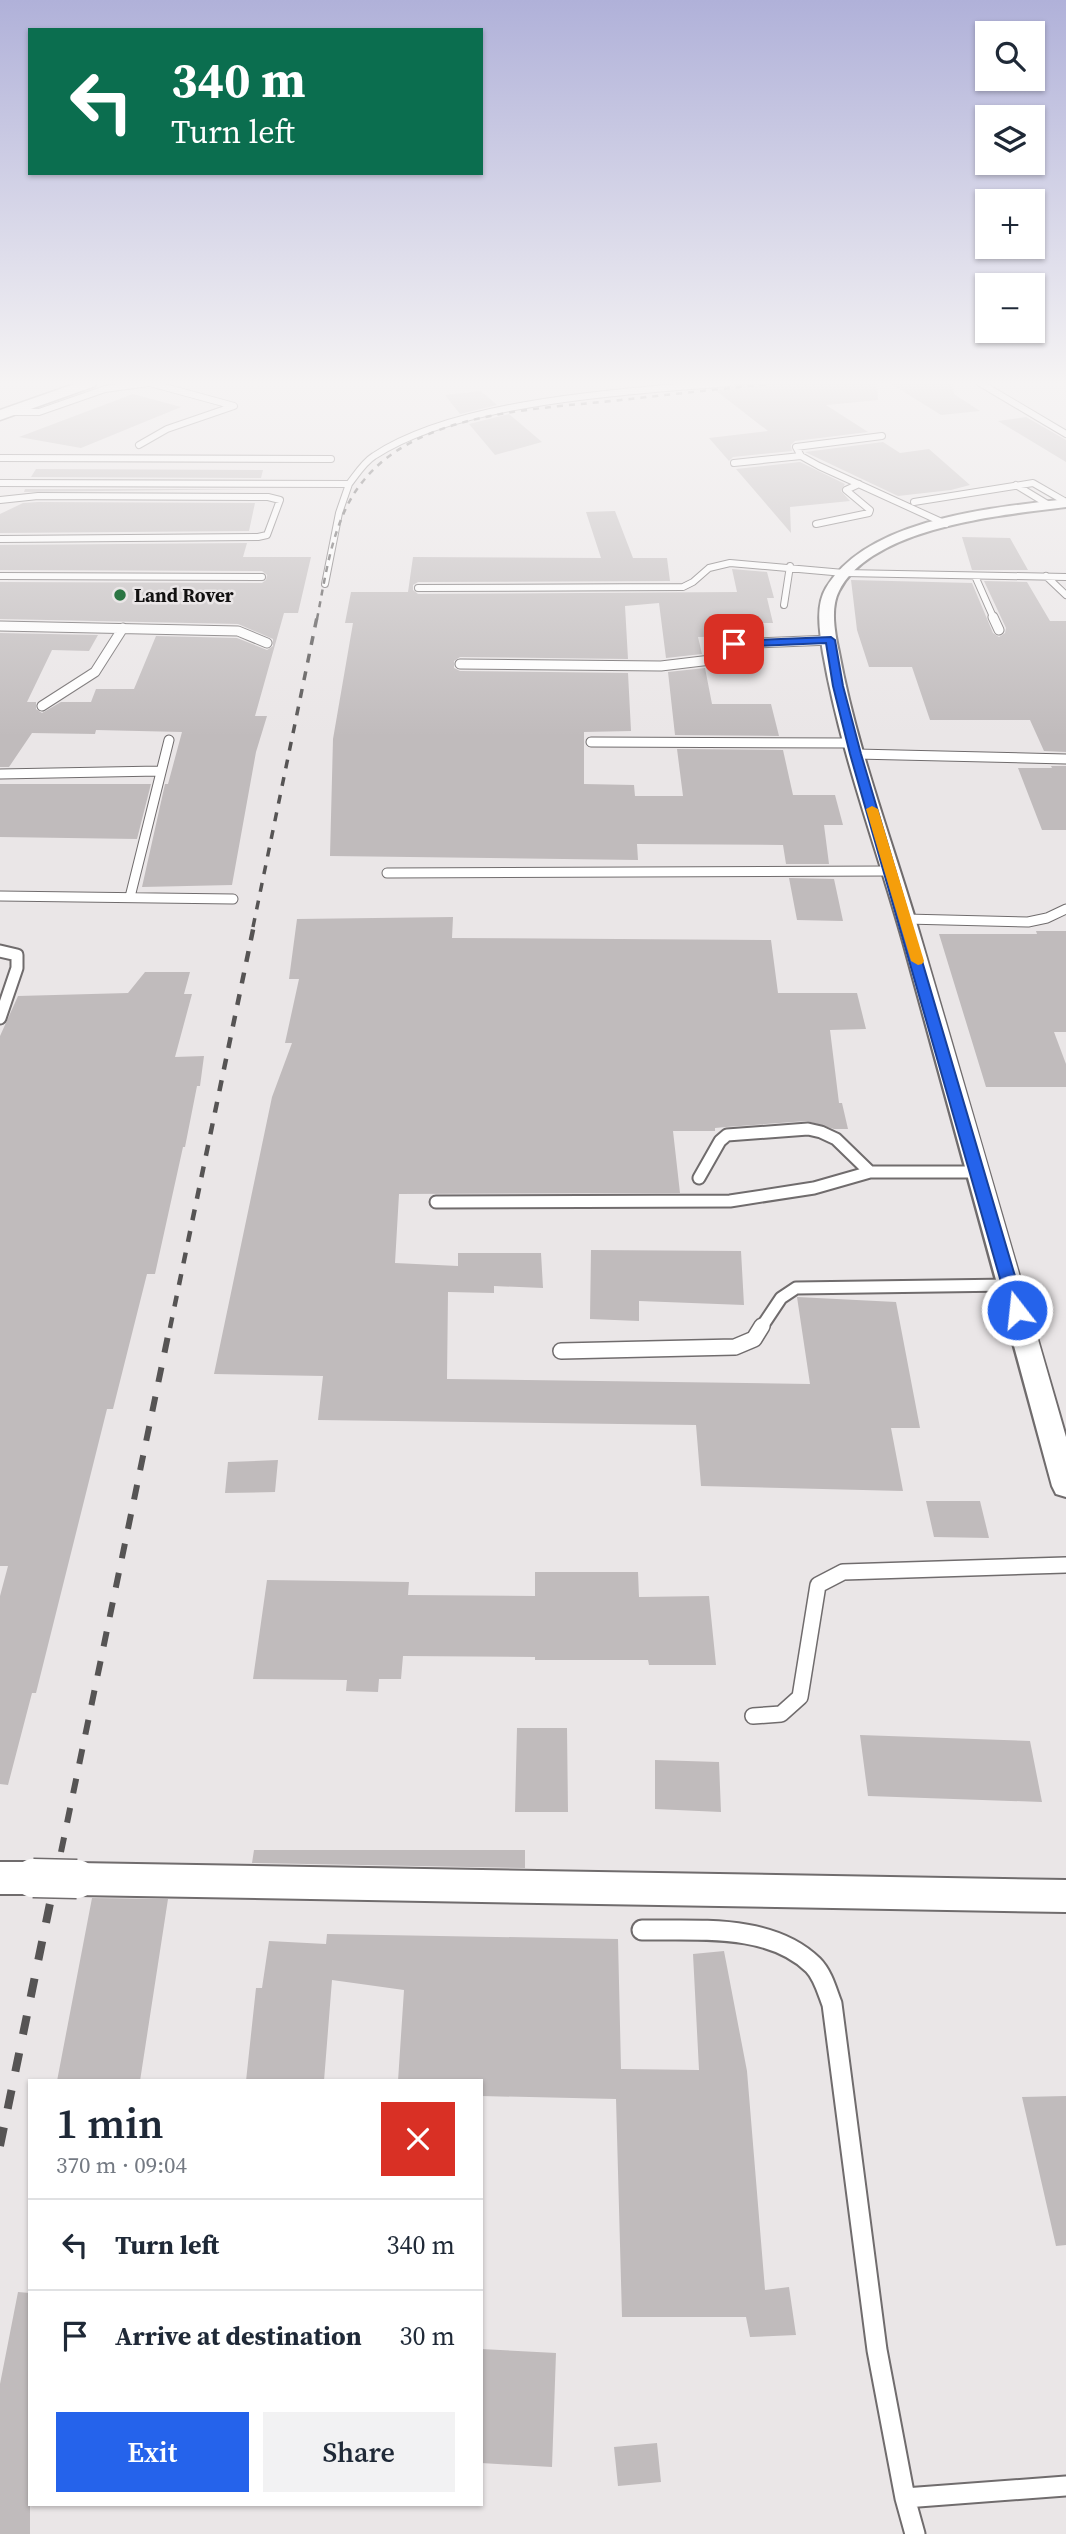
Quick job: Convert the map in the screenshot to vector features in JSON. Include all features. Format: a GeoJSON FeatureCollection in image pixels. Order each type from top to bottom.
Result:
{"type":"FeatureCollection","features":[{"type":"Feature","properties":{"kind":"street"},"geometry":{"type":"LineString","coordinates":[[1060,503],[946,524],[917,532],[873,551],[844,573],[831,590],[826,606],[838,686],[854,749],[906,919],[1066,1486]]}},
{"type":"Feature","properties":{"kind":"street"},"geometry":{"type":"LineString","coordinates":[[0,1878],[1066,1896]]}},
{"type":"Feature","properties":{"kind":"lane"},"geometry":{"type":"LineString","coordinates":[[0,539],[258,537],[267,534],[279,501]]}},
{"type":"Feature","properties":{"kind":"lane"},"geometry":{"type":"LineString","coordinates":[[325,584],[344,501]]}},
{"type":"Feature","properties":{"kind":"lane"},"geometry":{"type":"LineString","coordinates":[[816,524],[869,513],[870,510],[860,501]]}},
{"type":"Feature","properties":{"kind":"lane"},"geometry":{"type":"LineString","coordinates":[[897,501],[946,524]]}},
{"type":"Feature","properties":{"kind":"lane"},"geometry":{"type":"LineString","coordinates":[[914,502],[918,501]]}},
{"type":"Feature","properties":{"kind":"lane"},"geometry":{"type":"LineString","coordinates":[[418,588],[669,588],[689,585],[706,570],[720,564],[790,566],[844,573],[1066,577]]}},
{"type":"Feature","properties":{"kind":"lane"},"geometry":{"type":"LineString","coordinates":[[784,605],[790,566]]}},
{"type":"Feature","properties":{"kind":"lane"},"geometry":{"type":"LineString","coordinates":[[0,576],[262,577]]}},
{"type":"Feature","properties":{"kind":"lane"},"geometry":{"type":"LineString","coordinates":[[975,576],[999,630]]}},
{"type":"Feature","properties":{"kind":"lane"},"geometry":{"type":"LineString","coordinates":[[1046,576],[1066,595]]}},
{"type":"Feature","properties":{"kind":"lane"},"geometry":{"type":"LineString","coordinates":[[0,626],[238,631],[267,643]]}},
{"type":"Feature","properties":{"kind":"lane"},"geometry":{"type":"LineString","coordinates":[[43,706],[95,672],[123,628]]}},
{"type":"Feature","properties":{"kind":"lane"},"geometry":{"type":"LineString","coordinates":[[460,664],[661,666],[719,659],[734,644],[831,640]]}},
{"type":"Feature","properties":{"kind":"lane"},"geometry":{"type":"LineString","coordinates":[[130,897],[159,771],[169,740]]}},
{"type":"Feature","properties":{"kind":"lane"},"geometry":{"type":"LineString","coordinates":[[591,742],[854,749],[1066,759]]}},
{"type":"Feature","properties":{"kind":"lane"},"geometry":{"type":"LineString","coordinates":[[0,774],[159,771]]}},
{"type":"Feature","properties":{"kind":"lane"},"geometry":{"type":"LineString","coordinates":[[387,873],[890,871]]}},
{"type":"Feature","properties":{"kind":"lane"},"geometry":{"type":"LineString","coordinates":[[0,896],[233,899]]}},
{"type":"Feature","properties":{"kind":"lane"},"geometry":{"type":"LineString","coordinates":[[906,919],[1028,922],[1066,909]]}},
{"type":"Feature","properties":{"kind":"lane"},"geometry":{"type":"LineString","coordinates":[[0,951],[17,955],[17,968],[0,1018]]}},
{"type":"Feature","properties":{"kind":"lane"},"geometry":{"type":"LineString","coordinates":[[699,1178],[720,1141],[727,1136],[808,1129],[836,1139],[870,1172]]}},
{"type":"Feature","properties":{"kind":"lane"},"geometry":{"type":"LineString","coordinates":[[436,1202],[730,1201],[814,1188],[870,1172],[977,1172]]}},
{"type":"Feature","properties":{"kind":"lane"},"geometry":{"type":"LineString","coordinates":[[561,1350],[735,1347],[754,1339],[781,1298],[796,1288],[1010,1285]]}},
{"type":"Feature","properties":{"kind":"lane"},"geometry":{"type":"LineString","coordinates":[[753,1716],[781,1714],[800,1697],[818,1585],[843,1572],[1066,1565]]}},
{"type":"Feature","properties":{"kind":"lane"},"geometry":{"type":"LineString","coordinates":[[642,1930],[736,1933],[784,1944],[815,1967],[832,2004],[877,2350],[905,2498],[915,2534]]}},
{"type":"Feature","properties":{"kind":"lane"},"geometry":{"type":"LineString","coordinates":[[905,2498],[1066,2486]]}},
{"type":"Feature","properties":{"kind":"building"},"geometry":{"type":"Polygon","coordinates":[[[764,501],[847,501],[790,507],[791,533],[764,501]]]}},
{"type":"Feature","properties":{"kind":"building"},"geometry":{"type":"Polygon","coordinates":[[[23,503],[255,503],[249,531],[0,533],[0,514],[23,503]]]}},
{"type":"Feature","properties":{"kind":"building"},"geometry":{"type":"Polygon","coordinates":[[[615,511],[633,558],[667,558],[670,581],[418,582],[413,585],[413,590],[418,594],[737,592],[732,569],[767,572],[774,598],[767,598],[773,623],[756,623],[758,636],[698,637],[702,654],[666,658],[659,603],[625,606],[628,659],[460,657],[454,661],[454,668],[460,671],[628,673],[631,731],[584,732],[584,784],[634,785],[635,796],[683,796],[677,749],[783,750],[793,795],[835,795],[843,825],[824,825],[829,864],[786,864],[783,845],[637,844],[638,860],[330,856],[333,739],[353,623],[345,623],[351,592],[408,592],[413,557],[601,558],[586,512],[615,511]]]}},
{"type":"Feature","properties":{"kind":"building"},"geometry":{"type":"Polygon","coordinates":[[[962,537],[1010,538],[1028,570],[972,570],[962,537]]]}},
{"type":"Feature","properties":{"kind":"building"},"geometry":{"type":"Polygon","coordinates":[[[247,543],[243,557],[311,557],[298,613],[284,613],[255,716],[267,716],[256,752],[232,885],[142,887],[165,784],[168,784],[182,732],[96,730],[95,734],[32,733],[9,767],[0,767],[0,633],[98,635],[89,651],[52,650],[27,702],[36,702],[36,709],[42,713],[61,702],[91,702],[96,689],[134,689],[156,636],[237,638],[267,650],[273,646],[273,639],[238,624],[0,619],[0,582],[262,583],[267,575],[262,571],[0,570],[0,545],[247,543]]]}},
{"type":"Feature","properties":{"kind":"building"},"geometry":{"type":"Polygon","coordinates":[[[851,580],[972,583],[993,633],[999,637],[1005,633],[1006,628],[984,581],[1027,582],[1050,621],[1066,621],[1066,752],[1044,751],[1030,720],[930,720],[912,667],[869,667],[857,630],[851,580]]]}},
{"type":"Feature","properties":{"kind":"building"},"geometry":{"type":"Polygon","coordinates":[[[705,668],[712,704],[771,704],[779,736],[675,735],[668,672],[705,668]]]}},
{"type":"Feature","properties":{"kind":"building"},"geometry":{"type":"Polygon","coordinates":[[[1051,766],[1066,766],[1066,830],[1042,830],[1018,768],[1052,768],[1051,766]]]}},
{"type":"Feature","properties":{"kind":"building"},"geometry":{"type":"Polygon","coordinates":[[[0,784],[151,784],[137,839],[0,837],[0,784]]]}},
{"type":"Feature","properties":{"kind":"building"},"geometry":{"type":"Polygon","coordinates":[[[789,878],[834,879],[843,921],[797,920],[789,878]]]}},
{"type":"Feature","properties":{"kind":"building"},"geometry":{"type":"Polygon","coordinates":[[[453,917],[452,938],[771,940],[778,993],[857,993],[866,1029],[830,1030],[839,1103],[842,1103],[848,1129],[834,1129],[807,1121],[715,1128],[715,1131],[673,1131],[680,1193],[399,1194],[395,1263],[458,1266],[458,1253],[541,1253],[543,1288],[494,1286],[494,1293],[448,1292],[447,1379],[810,1384],[797,1297],[896,1302],[920,1428],[891,1428],[903,1491],[701,1486],[696,1425],[318,1420],[323,1376],[214,1374],[272,1097],[292,1043],[285,1043],[299,979],[289,979],[297,919],[453,917]]]}},
{"type":"Feature","properties":{"kind":"building"},"geometry":{"type":"Polygon","coordinates":[[[1036,931],[1066,931],[1066,1032],[1054,1032],[1066,1064],[1066,1087],[986,1087],[939,934],[1037,934],[1036,931]]]}},
{"type":"Feature","properties":{"kind":"building"},"geometry":{"type":"Polygon","coordinates":[[[145,972],[190,972],[184,994],[192,994],[175,1057],[204,1056],[200,1086],[197,1086],[155,1274],[147,1274],[113,1409],[107,1409],[36,1693],[32,1693],[8,1785],[0,1784],[0,1596],[8,1566],[0,1566],[0,1036],[18,996],[128,993],[145,972]]]}},
{"type":"Feature","properties":{"kind":"building"},"geometry":{"type":"Polygon","coordinates":[[[591,1250],[741,1251],[744,1305],[639,1301],[639,1321],[590,1319],[591,1250]]]}},
{"type":"Feature","properties":{"kind":"building"},"geometry":{"type":"Polygon","coordinates":[[[278,1460],[275,1492],[225,1493],[228,1462],[278,1460]]]}},
{"type":"Feature","properties":{"kind":"building"},"geometry":{"type":"Polygon","coordinates":[[[926,1501],[980,1501],[989,1538],[934,1537],[926,1501]]]}},
{"type":"Feature","properties":{"kind":"building"},"geometry":{"type":"Polygon","coordinates":[[[535,1572],[638,1572],[639,1597],[709,1596],[716,1665],[649,1665],[648,1660],[403,1656],[401,1679],[379,1679],[378,1692],[346,1691],[347,1680],[253,1679],[267,1580],[409,1582],[408,1595],[535,1596],[535,1572]]]}},
{"type":"Feature","properties":{"kind":"building"},"geometry":{"type":"Polygon","coordinates":[[[517,1728],[567,1728],[568,1812],[515,1812],[517,1728]]]}},
{"type":"Feature","properties":{"kind":"building"},"geometry":{"type":"Polygon","coordinates":[[[860,1735],[1030,1741],[1042,1802],[868,1796],[860,1735]]]}},
{"type":"Feature","properties":{"kind":"building"},"geometry":{"type":"Polygon","coordinates":[[[655,1760],[719,1762],[721,1812],[655,1809],[655,1760]]]}},
{"type":"Feature","properties":{"kind":"building"},"geometry":{"type":"Polygon","coordinates":[[[254,1850],[525,1850],[525,1868],[252,1863],[254,1850]]]}},
{"type":"Feature","properties":{"kind":"building"},"geometry":{"type":"Polygon","coordinates":[[[92,1898],[168,1899],[140,2079],[57,2079],[92,1898]]]}},
{"type":"Feature","properties":{"kind":"building"},"geometry":{"type":"Polygon","coordinates":[[[327,1934],[618,1939],[621,2069],[699,2070],[693,1954],[724,1951],[747,2071],[765,2290],[789,2287],[796,2335],[750,2337],[746,2317],[622,2317],[616,2099],[483,2096],[483,2079],[398,2079],[404,1990],[332,1980],[324,2079],[246,2079],[256,1988],[262,1988],[269,1941],[326,1944],[327,1934]]]}},
{"type":"Feature","properties":{"kind":"building"},"geometry":{"type":"Polygon","coordinates":[[[1066,2096],[1066,2245],[1056,2246],[1022,2097],[1066,2096]]]}},
{"type":"Feature","properties":{"kind":"building"},"geometry":{"type":"Polygon","coordinates":[[[18,2292],[28,2293],[30,2534],[0,2534],[0,2384],[18,2292]]]}},
{"type":"Feature","properties":{"kind":"building"},"geometry":{"type":"Polygon","coordinates":[[[483,2349],[556,2353],[552,2467],[483,2463],[483,2349]]]}},
{"type":"Feature","properties":{"kind":"building"},"geometry":{"type":"Polygon","coordinates":[[[657,2443],[661,2482],[618,2486],[614,2447],[657,2443]]]}},
{"type":"Feature","properties":{"kind":"railway"},"geometry":{"type":"LineString","coordinates":[[317,619],[332,546],[350,501]]}},
{"type":"Feature","properties":{"kind":"railway"},"geometry":{"type":"LineString","coordinates":[[253,927],[317,617]]}},
{"type":"Feature","properties":{"kind":"railway"},"geometry":{"type":"LineString","coordinates":[[170,1328],[254,925]]}},
{"type":"Feature","properties":{"kind":"railway"},"geometry":{"type":"LineString","coordinates":[[61,1852],[170,1326]]}},
{"type":"Feature","properties":{"kind":"railway"},"geometry":{"type":"LineString","coordinates":[[0,2146],[61,1850]]}},
{"type":"Feature","properties":{"kind":"slow traffic"},"geometry":{"type":"LineString","coordinates":[[872,809],[918,961]]}},
{"type":"Feature","properties":{"kind":"place","name":"Land Rover"},"geometry":{"type":"Point","coordinates":[120,595]}},
{"type":"Feature","properties":{"kind":"route"},"geometry":{"type":"LineString","coordinates":[[734,644],[831,640],[838,686],[856,754],[906,919],[1017,1310]]}}]}
